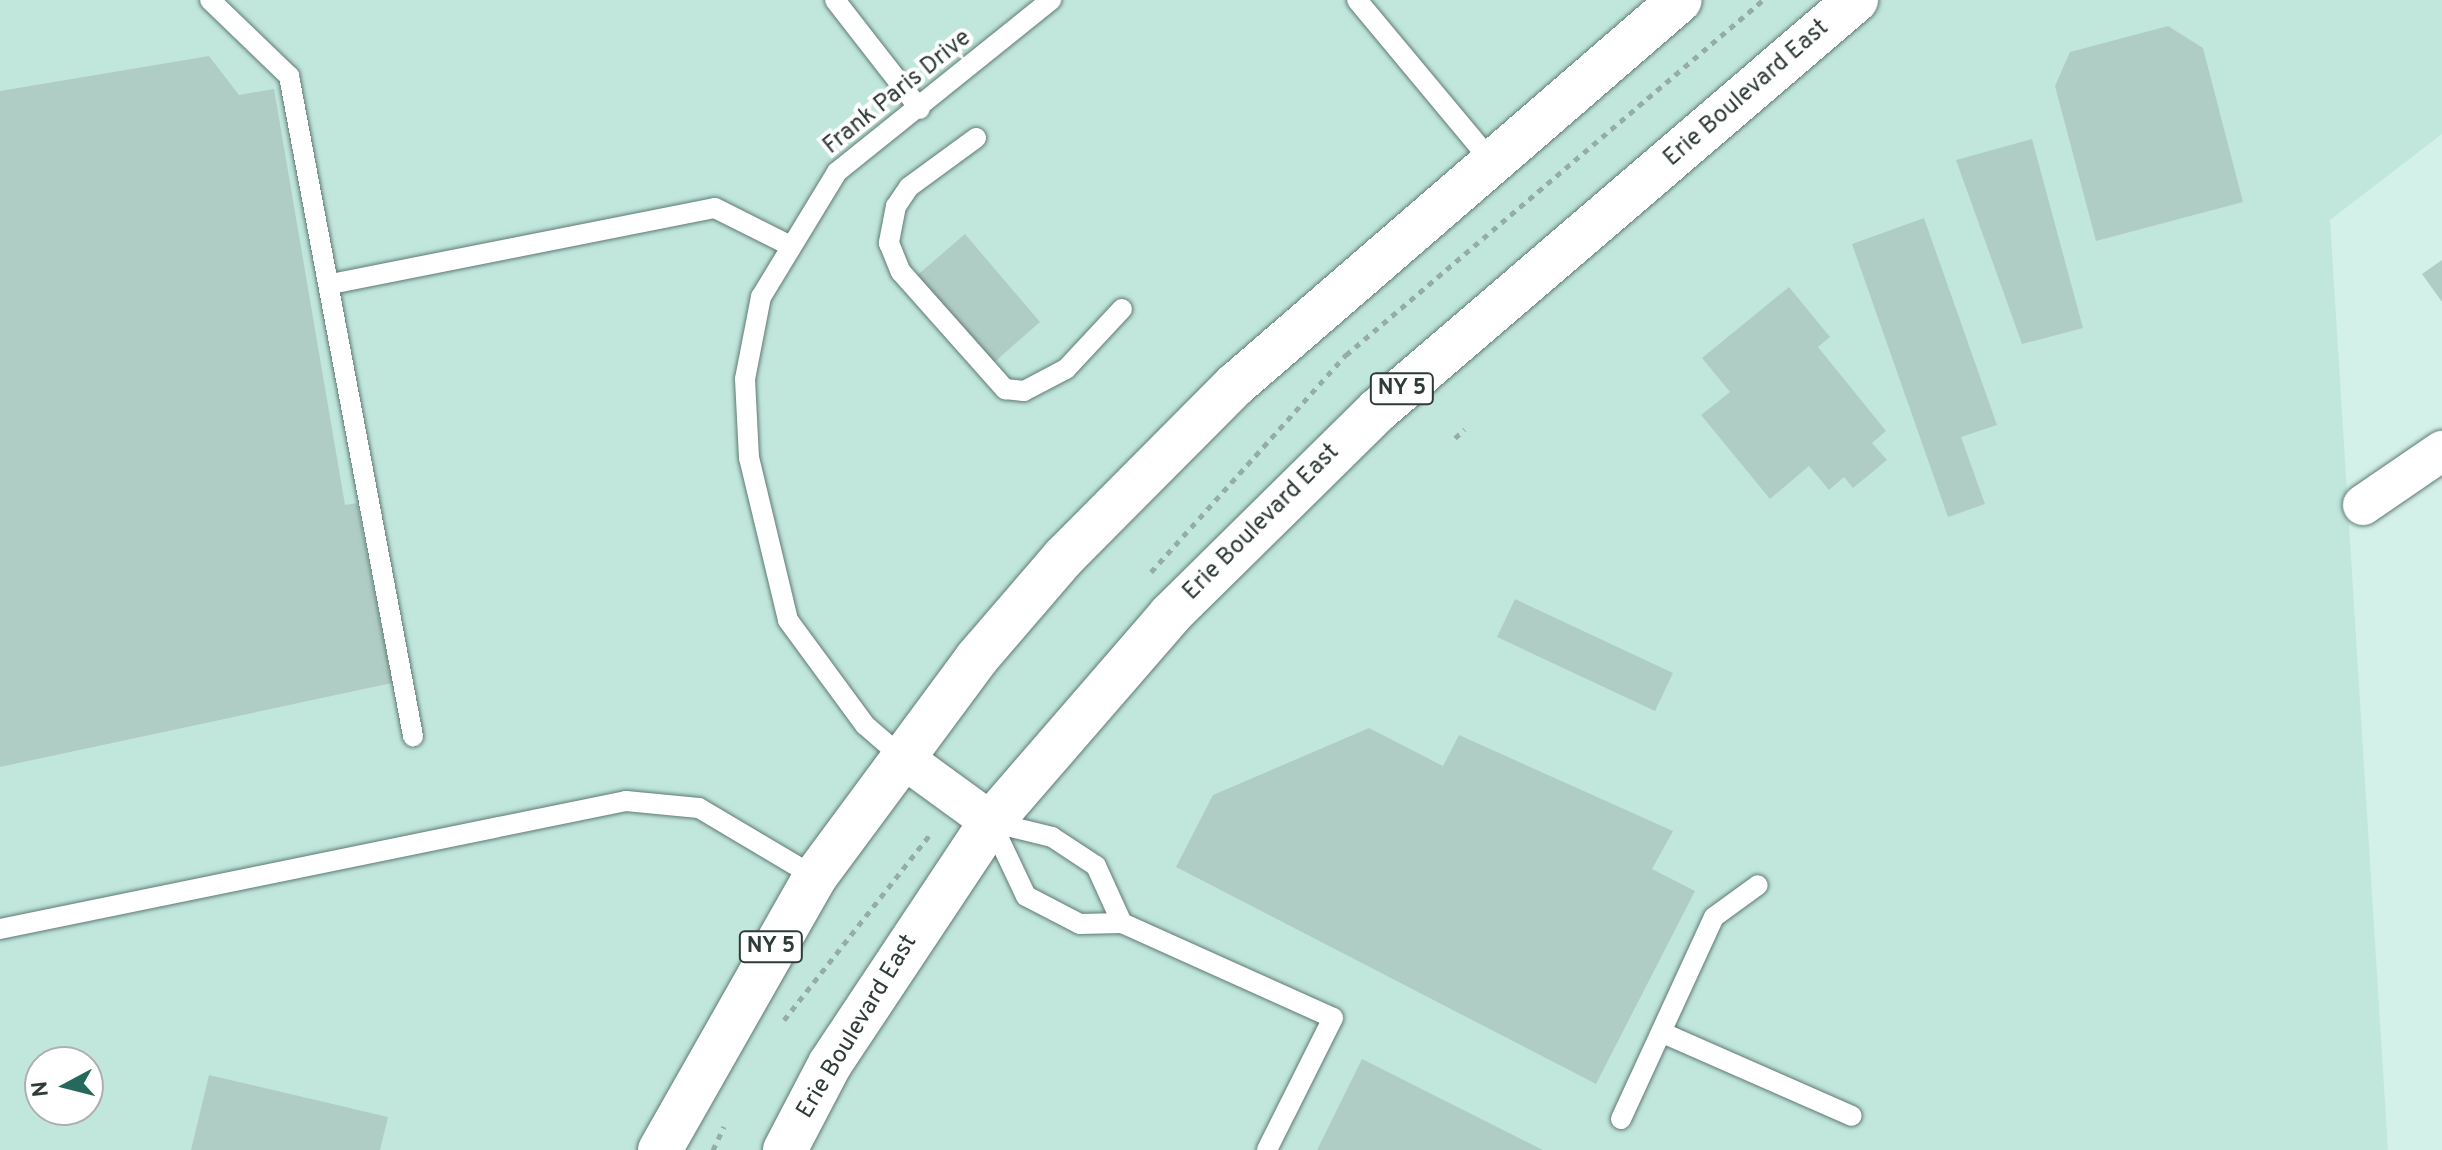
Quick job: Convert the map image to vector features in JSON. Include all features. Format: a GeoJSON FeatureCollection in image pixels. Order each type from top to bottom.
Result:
{"type":"FeatureCollection","features":[{"type":"Feature","properties":{"kind":"main road","name":"NY 5"},"geometry":{"type":"LineString","coordinates":[[660,1150],[815,877],[977,658],[1162,452],[1491,161],[1680,0]]}},
{"type":"Feature","properties":{"kind":"main road","name":"Erie Boulevard East"},"geometry":{"type":"LineString","coordinates":[[785,1150],[830,1064],[991,822],[1241,539],[1378,410],[1856,0]]}},
{"type":"Feature","properties":{"kind":"street"},"geometry":{"type":"LineString","coordinates":[[2363,505],[2442,451]]}},
{"type":"Feature","properties":{"kind":"street"},"geometry":{"type":"LineString","coordinates":[[903,758],[991,822]]}},
{"type":"Feature","properties":{"kind":"lane"},"geometry":{"type":"LineString","coordinates":[[210,0],[289,76],[331,284],[413,736]]}},
{"type":"Feature","properties":{"kind":"lane"},"geometry":{"type":"LineString","coordinates":[[835,0],[920,109]]}},
{"type":"Feature","properties":{"kind":"lane","name":"Frank Paris Drive"},"geometry":{"type":"LineString","coordinates":[[903,758],[865,725],[788,620],[749,458],[745,379],[761,297],[787,244],[837,172],[920,109],[1051,0]]}},
{"type":"Feature","properties":{"kind":"lane"},"geometry":{"type":"LineString","coordinates":[[1357,0],[1491,161]]}},
{"type":"Feature","properties":{"kind":"lane"},"geometry":{"type":"LineString","coordinates":[[976,138],[909,187],[896,206],[889,243],[901,272],[984,369],[1005,389],[1046,381],[1122,309]]}},
{"type":"Feature","properties":{"kind":"lane"},"geometry":{"type":"LineString","coordinates":[[331,284],[715,208],[787,244]]}},
{"type":"Feature","properties":{"kind":"lane"},"geometry":{"type":"LineString","coordinates":[[0,929],[626,801],[699,808],[815,877]]}},
{"type":"Feature","properties":{"kind":"lane"},"geometry":{"type":"LineString","coordinates":[[991,822],[1026,896],[1080,924],[1122,923],[1333,1018],[1267,1150]]}},
{"type":"Feature","properties":{"kind":"lane"},"geometry":{"type":"LineString","coordinates":[[991,822],[1052,837],[1096,866],[1122,923]]}},
{"type":"Feature","properties":{"kind":"lane"},"geometry":{"type":"LineString","coordinates":[[1621,1119],[1714,917],[1758,885]]}},
{"type":"Feature","properties":{"kind":"lane"},"geometry":{"type":"LineString","coordinates":[[1663,1033],[1852,1116]]}},
{"type":"Feature","properties":{"kind":"path"},"geometry":{"type":"LineString","coordinates":[[1455,438],[1465,429]]}},
{"type":"Feature","properties":{"kind":"shaded area"},"geometry":{"type":"Polygon","coordinates":[[[0,0],[2442,0],[2442,134],[2330,220],[2388,1150],[0,1150],[0,0]]]}},
{"type":"Feature","properties":{"kind":"building"},"geometry":{"type":"Polygon","coordinates":[[[2168,26],[2203,48],[2243,202],[2096,241],[2055,86],[2070,52],[2168,26]]]}},
{"type":"Feature","properties":{"kind":"building"},"geometry":{"type":"Polygon","coordinates":[[[209,56],[239,95],[274,89],[345,505],[357,503],[392,683],[0,767],[0,91],[209,56]]]}},
{"type":"Feature","properties":{"kind":"building"},"geometry":{"type":"Polygon","coordinates":[[[2032,139],[2083,328],[2022,344],[1956,160],[2032,139]]]}},
{"type":"Feature","properties":{"kind":"building"},"geometry":{"type":"Polygon","coordinates":[[[1924,218],[1997,425],[1961,437],[1985,504],[1948,517],[1852,244],[1924,218]]]}},
{"type":"Feature","properties":{"kind":"building"},"geometry":{"type":"Polygon","coordinates":[[[965,234],[1040,322],[990,366],[914,278],[965,234]]]}},
{"type":"Feature","properties":{"kind":"building"},"geometry":{"type":"Polygon","coordinates":[[[2442,260],[2442,302],[2422,274],[2442,260]]]}},
{"type":"Feature","properties":{"kind":"building"},"geometry":{"type":"Polygon","coordinates":[[[1789,287],[1830,337],[1818,347],[1886,431],[1872,443],[1887,460],[1853,488],[1844,477],[1829,490],[1809,466],[1770,499],[1701,415],[1730,392],[1702,358],[1789,287]]]}},
{"type":"Feature","properties":{"kind":"building"},"geometry":{"type":"Polygon","coordinates":[[[1515,599],[1673,673],[1655,711],[1497,637],[1515,599]]]}},
{"type":"Feature","properties":{"kind":"building"},"geometry":{"type":"Polygon","coordinates":[[[1369,728],[1443,766],[1459,735],[1673,831],[1652,869],[1695,891],[1596,1084],[1176,867],[1213,795],[1369,728]]]}},
{"type":"Feature","properties":{"kind":"building"},"geometry":{"type":"Polygon","coordinates":[[[1362,1059],[1543,1150],[1317,1150],[1362,1059]]]}},
{"type":"Feature","properties":{"kind":"building"},"geometry":{"type":"Polygon","coordinates":[[[209,1075],[388,1117],[380,1150],[191,1150],[209,1075]]]}}]}
